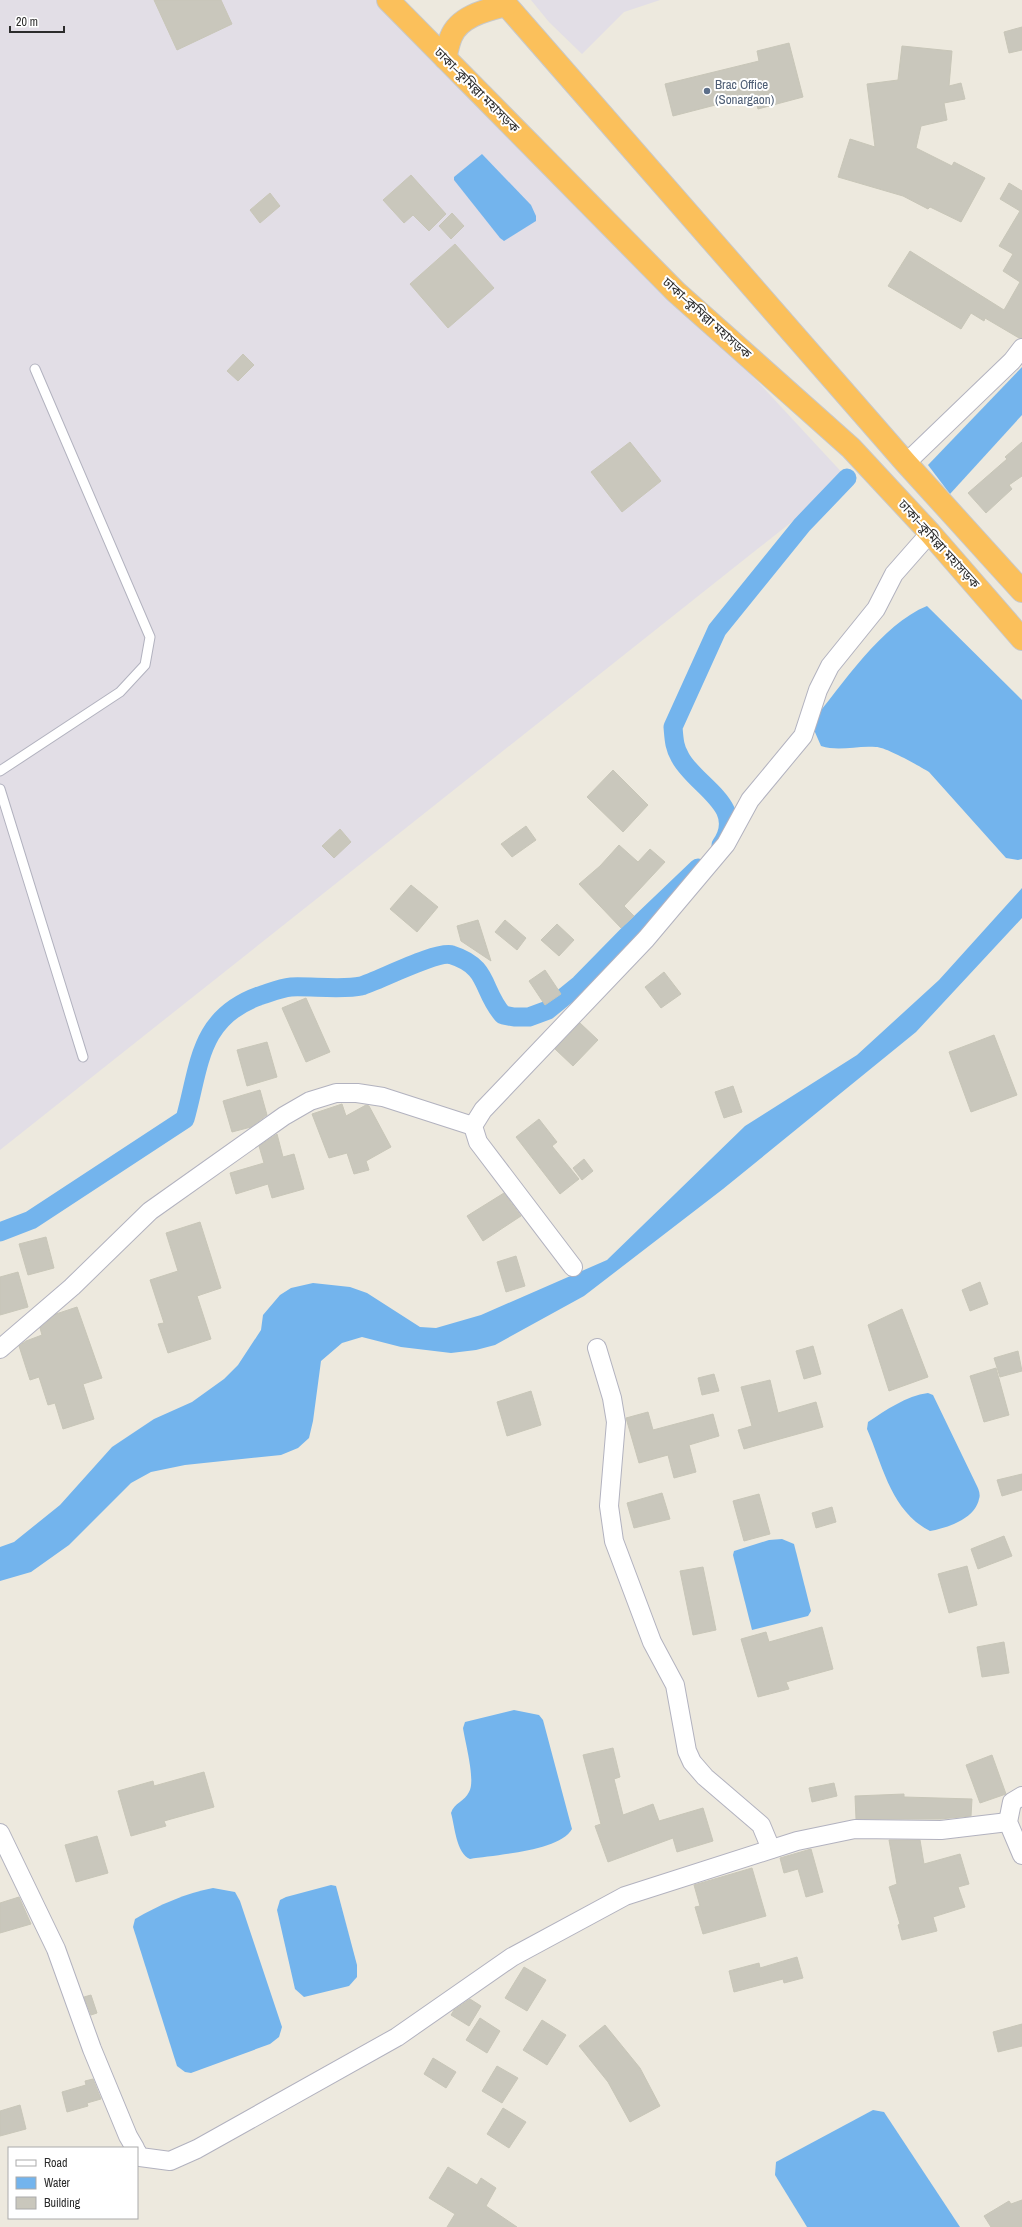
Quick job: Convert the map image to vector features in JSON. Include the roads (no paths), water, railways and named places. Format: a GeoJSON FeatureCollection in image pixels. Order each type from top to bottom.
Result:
{"type":"FeatureCollection","features":[{"type":"Feature","properties":{"kind":"highway","name":"ঢাকা–কুমিল্লা মহাসড়ক"},"geometry":{"type":"LineString","coordinates":[[388,0],[676,292],[850,448],[930,533],[1022,639]]}},
{"type":"Feature","properties":{"kind":"highway"},"geometry":{"type":"LineString","coordinates":[[446,58],[451,36],[462,22],[478,13],[504,2],[906,463],[1022,591]]}},
{"type":"Feature","properties":{"kind":"street"},"geometry":{"type":"LineString","coordinates":[[906,463],[1012,361],[1022,348]]}},
{"type":"Feature","properties":{"kind":"street"},"geometry":{"type":"LineString","coordinates":[[473,1126],[484,1110],[646,938],[726,844],[750,800],[804,736],[818,690],[830,666],[876,609],[894,574],[930,533]]}},
{"type":"Feature","properties":{"kind":"street"},"geometry":{"type":"LineString","coordinates":[[0,1349],[72,1288],[150,1211],[284,1116],[310,1101],[336,1093],[357,1093],[383,1096],[473,1126]]}},
{"type":"Feature","properties":{"kind":"street"},"geometry":{"type":"LineString","coordinates":[[473,1126],[478,1142],[573,1267]]}},
{"type":"Feature","properties":{"kind":"street"},"geometry":{"type":"LineString","coordinates":[[597,1348],[612,1398],[616,1422],[609,1506],[614,1541],[652,1642],[675,1685],[687,1751],[692,1762],[705,1777],[761,1825],[771,1849]]}},
{"type":"Feature","properties":{"kind":"street"},"geometry":{"type":"LineString","coordinates":[[1022,1796],[1012,1802],[1008,1822],[1022,1855]]}},
{"type":"Feature","properties":{"kind":"street"},"geometry":{"type":"LineString","coordinates":[[138,2154],[140,2157],[170,2161],[197,2149],[397,2037],[512,1957],[625,1896],[797,1841],[855,1829],[941,1830],[1008,1822]]}},
{"type":"Feature","properties":{"kind":"street"},"geometry":{"type":"LineString","coordinates":[[0,1833],[56,1949],[92,2049],[128,2136],[134,2147]]}},
{"type":"Feature","properties":{"kind":"lane"},"geometry":{"type":"LineString","coordinates":[[0,771],[120,692],[146,664],[150,637],[35,369]]}},
{"type":"Feature","properties":{"kind":"lane"},"geometry":{"type":"LineString","coordinates":[[0,789],[83,1057]]}},
{"type":"Feature","properties":{"kind":"water"},"geometry":{"type":"Polygon","coordinates":[[[482,154],[531,205],[536,216],[536,221],[504,241],[454,180],[454,177],[482,154]]]}},
{"type":"Feature","properties":{"kind":"water"},"geometry":{"type":"Polygon","coordinates":[[[1022,367],[1022,415],[950,494],[928,465],[1022,367]]]}},
{"type":"Feature","properties":{"kind":"water"},"geometry":{"type":"Polygon","coordinates":[[[927,606],[1022,700],[1022,859],[1018,860],[1006,858],[929,772],[902,757],[881,748],[828,748],[821,746],[811,723],[849,674],[879,641],[910,615],[927,606]]]}},
{"type":"Feature","properties":{"kind":"water"},"geometry":{"type":"Polygon","coordinates":[[[1022,888],[1022,918],[916,1032],[723,1189],[584,1296],[495,1345],[476,1350],[451,1353],[401,1347],[362,1337],[342,1343],[321,1361],[313,1421],[309,1438],[298,1448],[281,1455],[185,1465],[151,1472],[131,1483],[69,1545],[31,1572],[0,1581],[0,1547],[14,1542],[60,1505],[112,1447],[154,1419],[192,1402],[224,1379],[238,1365],[261,1330],[263,1315],[280,1295],[291,1288],[313,1283],[350,1287],[367,1293],[420,1327],[436,1328],[481,1315],[607,1260],[745,1126],[857,1055],[939,980],[1022,888]]]}},
{"type":"Feature","properties":{"kind":"water"},"geometry":{"type":"Polygon","coordinates":[[[928,1393],[933,1395],[980,1495],[976,1506],[966,1517],[952,1525],[930,1531],[906,1512],[897,1500],[867,1429],[868,1422],[889,1408],[904,1400],[928,1393]]]}},
{"type":"Feature","properties":{"kind":"water"},"geometry":{"type":"Polygon","coordinates":[[[782,1539],[794,1544],[811,1611],[808,1616],[752,1630],[733,1555],[734,1551],[769,1540],[782,1539]]]}},
{"type":"Feature","properties":{"kind":"water"},"geometry":{"type":"Polygon","coordinates":[[[514,1710],[539,1715],[543,1720],[572,1829],[565,1836],[555,1842],[541,1847],[510,1854],[470,1859],[465,1856],[459,1846],[451,1813],[452,1810],[465,1798],[471,1787],[471,1771],[463,1728],[465,1722],[514,1710]]]}},
{"type":"Feature","properties":{"kind":"water"},"geometry":{"type":"Polygon","coordinates":[[[331,1885],[336,1886],[357,1965],[357,1977],[349,1986],[304,1997],[295,1989],[277,1910],[280,1900],[286,1897],[331,1885]]]}},
{"type":"Feature","properties":{"kind":"water"},"geometry":{"type":"Polygon","coordinates":[[[213,1888],[235,1892],[240,1901],[282,2027],[279,2037],[270,2044],[191,2073],[185,2072],[177,2066],[133,1927],[135,1919],[154,1909],[183,1896],[213,1888]]]}},
{"type":"Feature","properties":{"kind":"water"},"geometry":{"type":"Polygon","coordinates":[[[873,2110],[884,2112],[960,2227],[807,2227],[775,2175],[776,2162],[873,2110]]]}},
{"type":"Feature","properties":{"kind":"waterway"},"geometry":{"type":"LineString","coordinates":[[721,845],[728,831],[728,819],[724,808],[716,797],[687,768],[680,757],[675,746],[673,727],[717,630],[802,525],[847,478]]}},
{"type":"Feature","properties":{"kind":"waterway"},"geometry":{"type":"LineString","coordinates":[[0,1232],[31,1220],[185,1119],[199,1063],[205,1046],[213,1031],[224,1017],[239,1005],[279,989],[299,987],[346,988],[361,986],[422,961],[434,957],[452,955],[464,960],[473,966],[479,973],[484,980],[496,1006],[503,1015],[529,1017],[548,1010],[580,984],[632,931],[698,868]]}},
{"type":"Feature","properties":{"kind":"place","name":"Brac Office (Sonargaon)"},"geometry":{"type":"Point","coordinates":[707,91]}}]}
